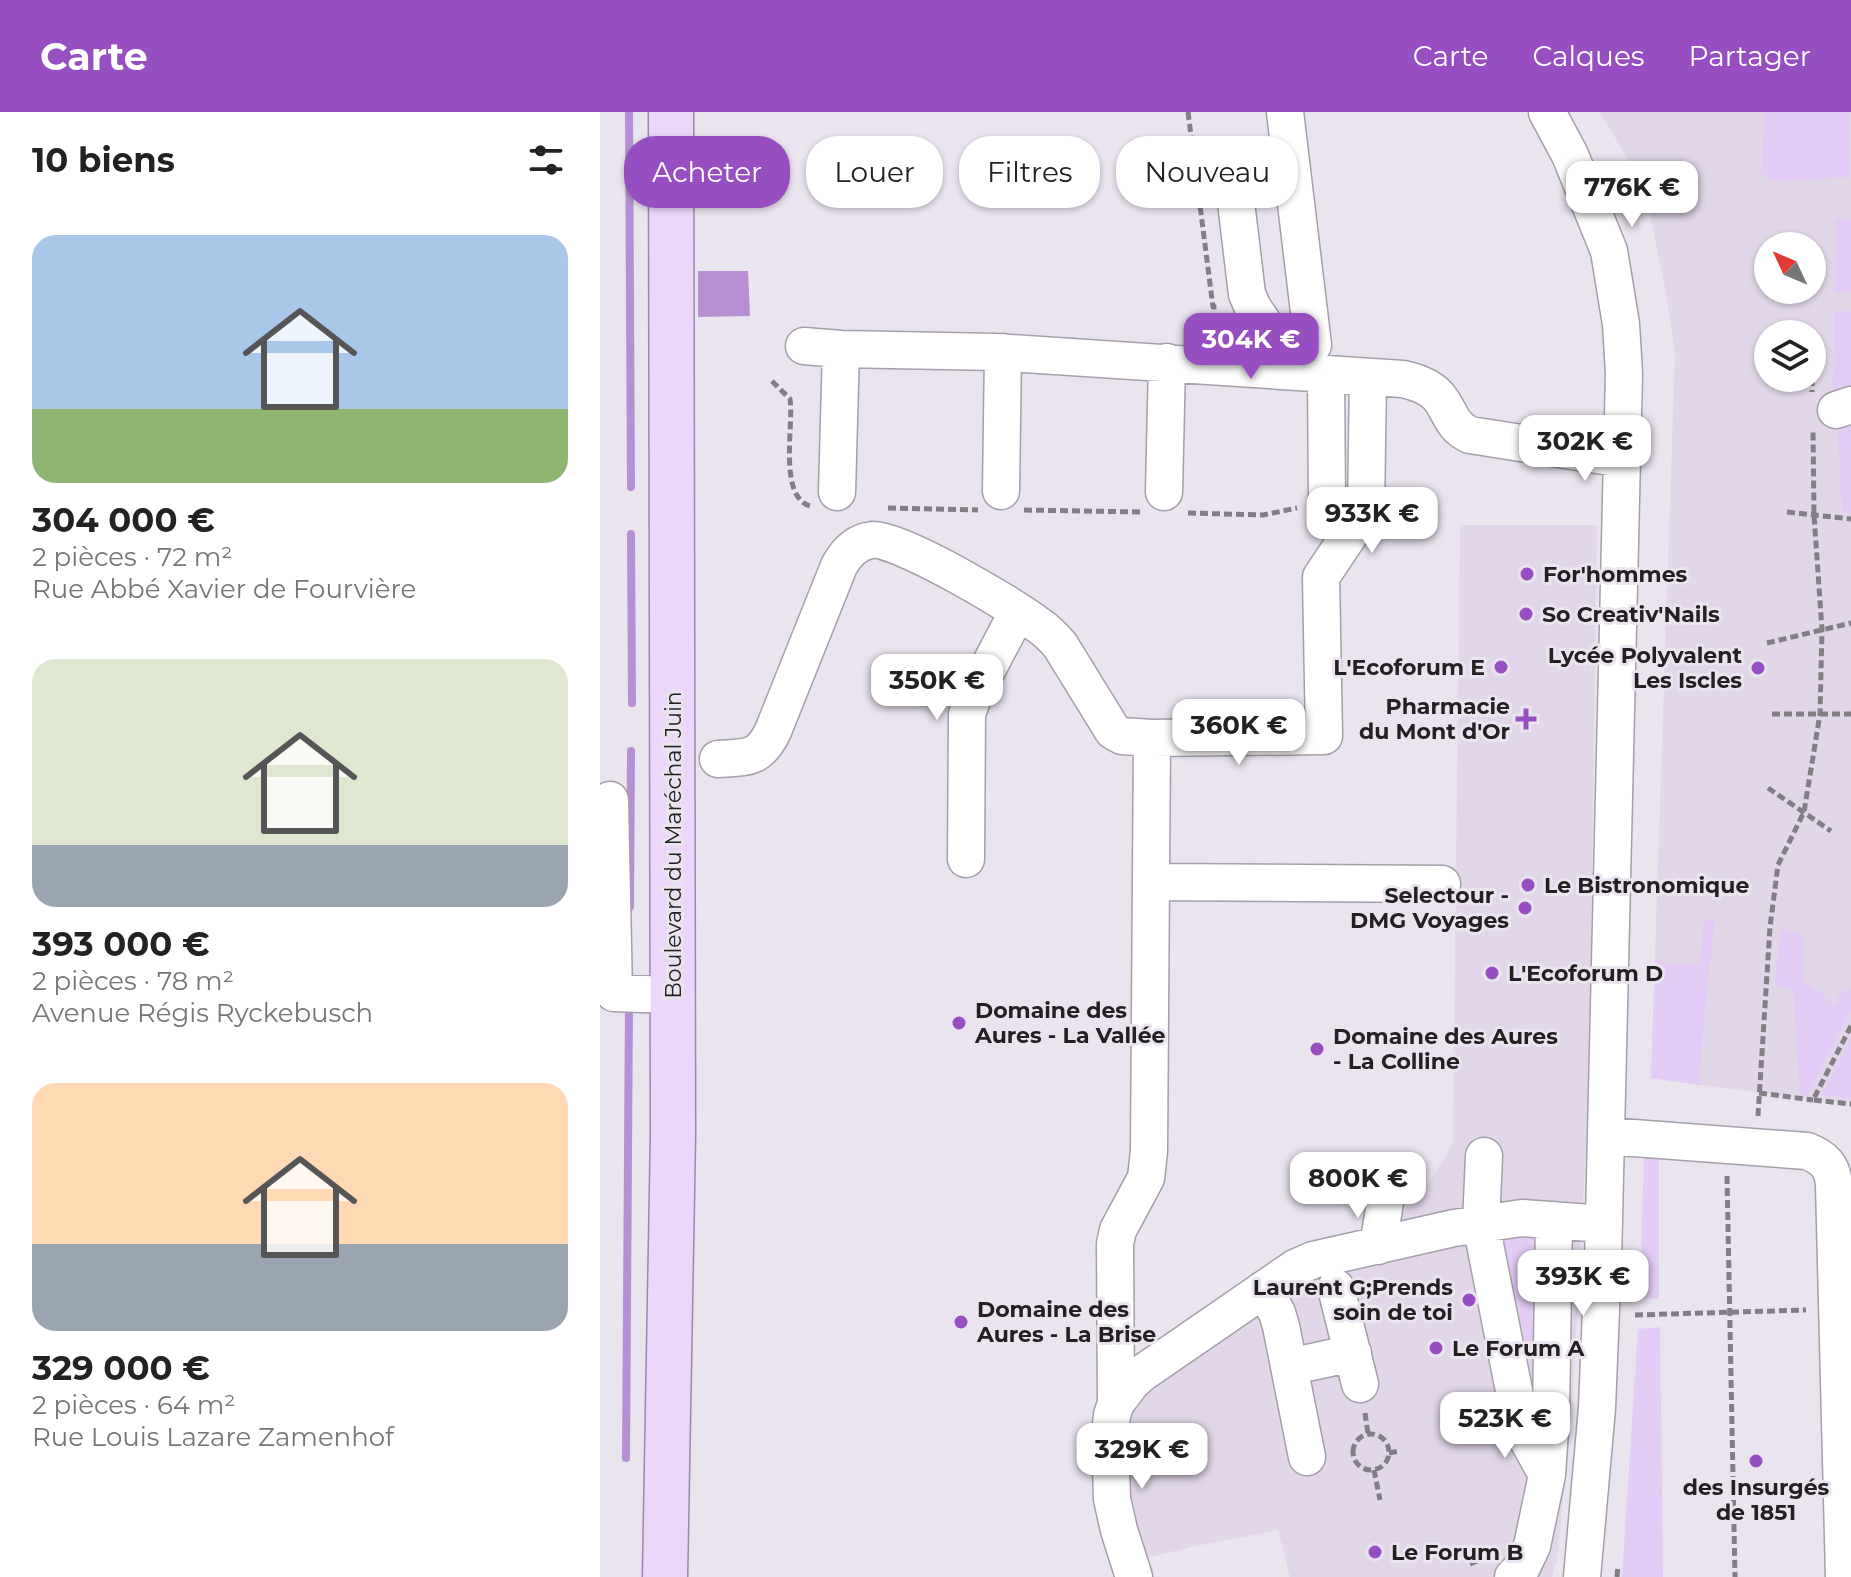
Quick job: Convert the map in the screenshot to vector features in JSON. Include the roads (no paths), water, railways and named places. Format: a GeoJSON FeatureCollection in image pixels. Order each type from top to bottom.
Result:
{"type":"FeatureCollection","features":[{"type":"Feature","properties":{"kind":"main road","name":"Boulevard du Maréchal Juin"},"geometry":{"type":"LineString","coordinates":[[665,1577],[673,1135],[671,112]]}},
{"type":"Feature","properties":{"kind":"street"},"geometry":{"type":"LineString","coordinates":[[1285,112],[1320,360],[1315,506]]}},
{"type":"Feature","properties":{"kind":"street"},"geometry":{"type":"LineString","coordinates":[[1547,112],[1570,155],[1609,251],[1621,324],[1624,373],[1604,1224],[1597,1408],[1581,1576]]}},
{"type":"Feature","properties":{"kind":"street"},"geometry":{"type":"LineString","coordinates":[[1237,208],[1247,294],[1275,340]]}},
{"type":"Feature","properties":{"kind":"street"},"geometry":{"type":"LineString","coordinates":[[1290,372],[1277,366],[1273,360],[1272,346],[1285,331],[1292,329],[1305,333],[1320,360]]}},
{"type":"Feature","properties":{"kind":"street"},"geometry":{"type":"LineString","coordinates":[[804,346],[1003,352],[1290,372],[1297,372],[1309,364],[1314,351],[1320,360],[1368,378],[1417,382],[1438,396],[1456,426],[1470,435],[1623,459]]}},
{"type":"Feature","properties":{"kind":"street"},"geometry":{"type":"LineString","coordinates":[[837,492],[841,349]]}},
{"type":"Feature","properties":{"kind":"street"},"geometry":{"type":"LineString","coordinates":[[999,503],[1003,352]]}},
{"type":"Feature","properties":{"kind":"street"},"geometry":{"type":"LineString","coordinates":[[1167,362],[1167,506]]}},
{"type":"Feature","properties":{"kind":"street"},"geometry":{"type":"LineString","coordinates":[[718,759],[755,756],[768,741],[839,566],[850,550],[873,540],[905,548],[1018,611],[1044,629],[1060,645],[1113,731],[1122,736],[1324,736],[1321,577],[1366,510],[1368,378]]}},
{"type":"Feature","properties":{"kind":"street"},"geometry":{"type":"LineString","coordinates":[[966,859],[967,714],[1018,611]]}},
{"type":"Feature","properties":{"kind":"street"},"geometry":{"type":"LineString","coordinates":[[1134,1577],[1112,1499],[1110,1433],[1116,1403],[1115,1244],[1118,1230],[1146,1178],[1149,1151],[1152,738]]}},
{"type":"Feature","properties":{"kind":"street"},"geometry":{"type":"LineString","coordinates":[[610,800],[607,993],[673,995]]}},
{"type":"Feature","properties":{"kind":"street"},"geometry":{"type":"LineString","coordinates":[[1151,882],[1442,884]]}},
{"type":"Feature","properties":{"kind":"street"},"geometry":{"type":"LineString","coordinates":[[1607,1136],[1807,1151],[1819,1155],[1830,1166],[1834,1184],[1844,1577]]}},
{"type":"Feature","properties":{"kind":"street"},"geometry":{"type":"LineString","coordinates":[[1484,1156],[1481,1224],[1520,1421],[1547,1475]]}},
{"type":"Feature","properties":{"kind":"street"},"geometry":{"type":"LineString","coordinates":[[1378,1246],[1387,1190]]}},
{"type":"Feature","properties":{"kind":"street"},"geometry":{"type":"LineString","coordinates":[[1116,1403],[1141,1374],[1295,1268],[1313,1260],[1454,1228],[1522,1218],[1604,1224]]}},
{"type":"Feature","properties":{"kind":"street"},"geometry":{"type":"LineString","coordinates":[[1513,1577],[1521,1569],[1532,1546],[1547,1475],[1554,1220]]}},
{"type":"Feature","properties":{"kind":"street"},"geometry":{"type":"LineString","coordinates":[[1289,1367],[1356,1369],[1336,1288]]}},
{"type":"Feature","properties":{"kind":"street"},"geometry":{"type":"LineString","coordinates":[[1264,1289],[1277,1313],[1307,1457]]}},
{"type":"Feature","properties":{"kind":"waterway"},"geometry":{"type":"LineString","coordinates":[[629,112],[631,487]]}},
{"type":"Feature","properties":{"kind":"waterway"},"geometry":{"type":"LineString","coordinates":[[631,534],[632,703]]}},
{"type":"Feature","properties":{"kind":"waterway"},"geometry":{"type":"LineString","coordinates":[[630,907],[631,751]]}},
{"type":"Feature","properties":{"kind":"waterway"},"geometry":{"type":"LineString","coordinates":[[626,1458],[629,1003]]}},
{"type":"Feature","properties":{"kind":"place","name":"For'hommes"},"geometry":{"type":"Point","coordinates":[1527,574]}},
{"type":"Feature","properties":{"kind":"place","name":"So Creativ'Nails"},"geometry":{"type":"Point","coordinates":[1526,614]}},
{"type":"Feature","properties":{"kind":"place","name":"L'Ecoforum E"},"geometry":{"type":"Point","coordinates":[1501,667]}},
{"type":"Feature","properties":{"kind":"place","name":"Lycée Polyvalent Les Iscles"},"geometry":{"type":"Point","coordinates":[1758,668]}},
{"type":"Feature","properties":{"kind":"place","name":"Pharmacie du Mont d'Or"},"geometry":{"type":"Point","coordinates":[1526,719]}},
{"type":"Feature","properties":{"kind":"place","name":"Le Bistronomique"},"geometry":{"type":"Point","coordinates":[1528,885]}},
{"type":"Feature","properties":{"kind":"place","name":"Selectour - DMG Voyages"},"geometry":{"type":"Point","coordinates":[1525,908]}},
{"type":"Feature","properties":{"kind":"place","name":"L'Ecoforum D"},"geometry":{"type":"Point","coordinates":[1492,973]}},
{"type":"Feature","properties":{"kind":"place","name":"Domaine des Aures - La Vallée"},"geometry":{"type":"Point","coordinates":[959,1023]}},
{"type":"Feature","properties":{"kind":"place","name":"Domaine des Aures - La Colline"},"geometry":{"type":"Point","coordinates":[1317,1049]}},
{"type":"Feature","properties":{"kind":"place","name":"Laurent G;Prends soin de toi"},"geometry":{"type":"Point","coordinates":[1469,1300]}},
{"type":"Feature","properties":{"kind":"place","name":"Domaine des Aures - La Brise"},"geometry":{"type":"Point","coordinates":[961,1322]}},
{"type":"Feature","properties":{"kind":"place","name":"Le Forum A"},"geometry":{"type":"Point","coordinates":[1436,1348]}},
{"type":"Feature","properties":{"kind":"place","name":"des Insurgés de 1851"},"geometry":{"type":"Point","coordinates":[1756,1461]}},
{"type":"Feature","properties":{"kind":"place","name":"Le Forum B"},"geometry":{"type":"Point","coordinates":[1375,1552]}}]}
